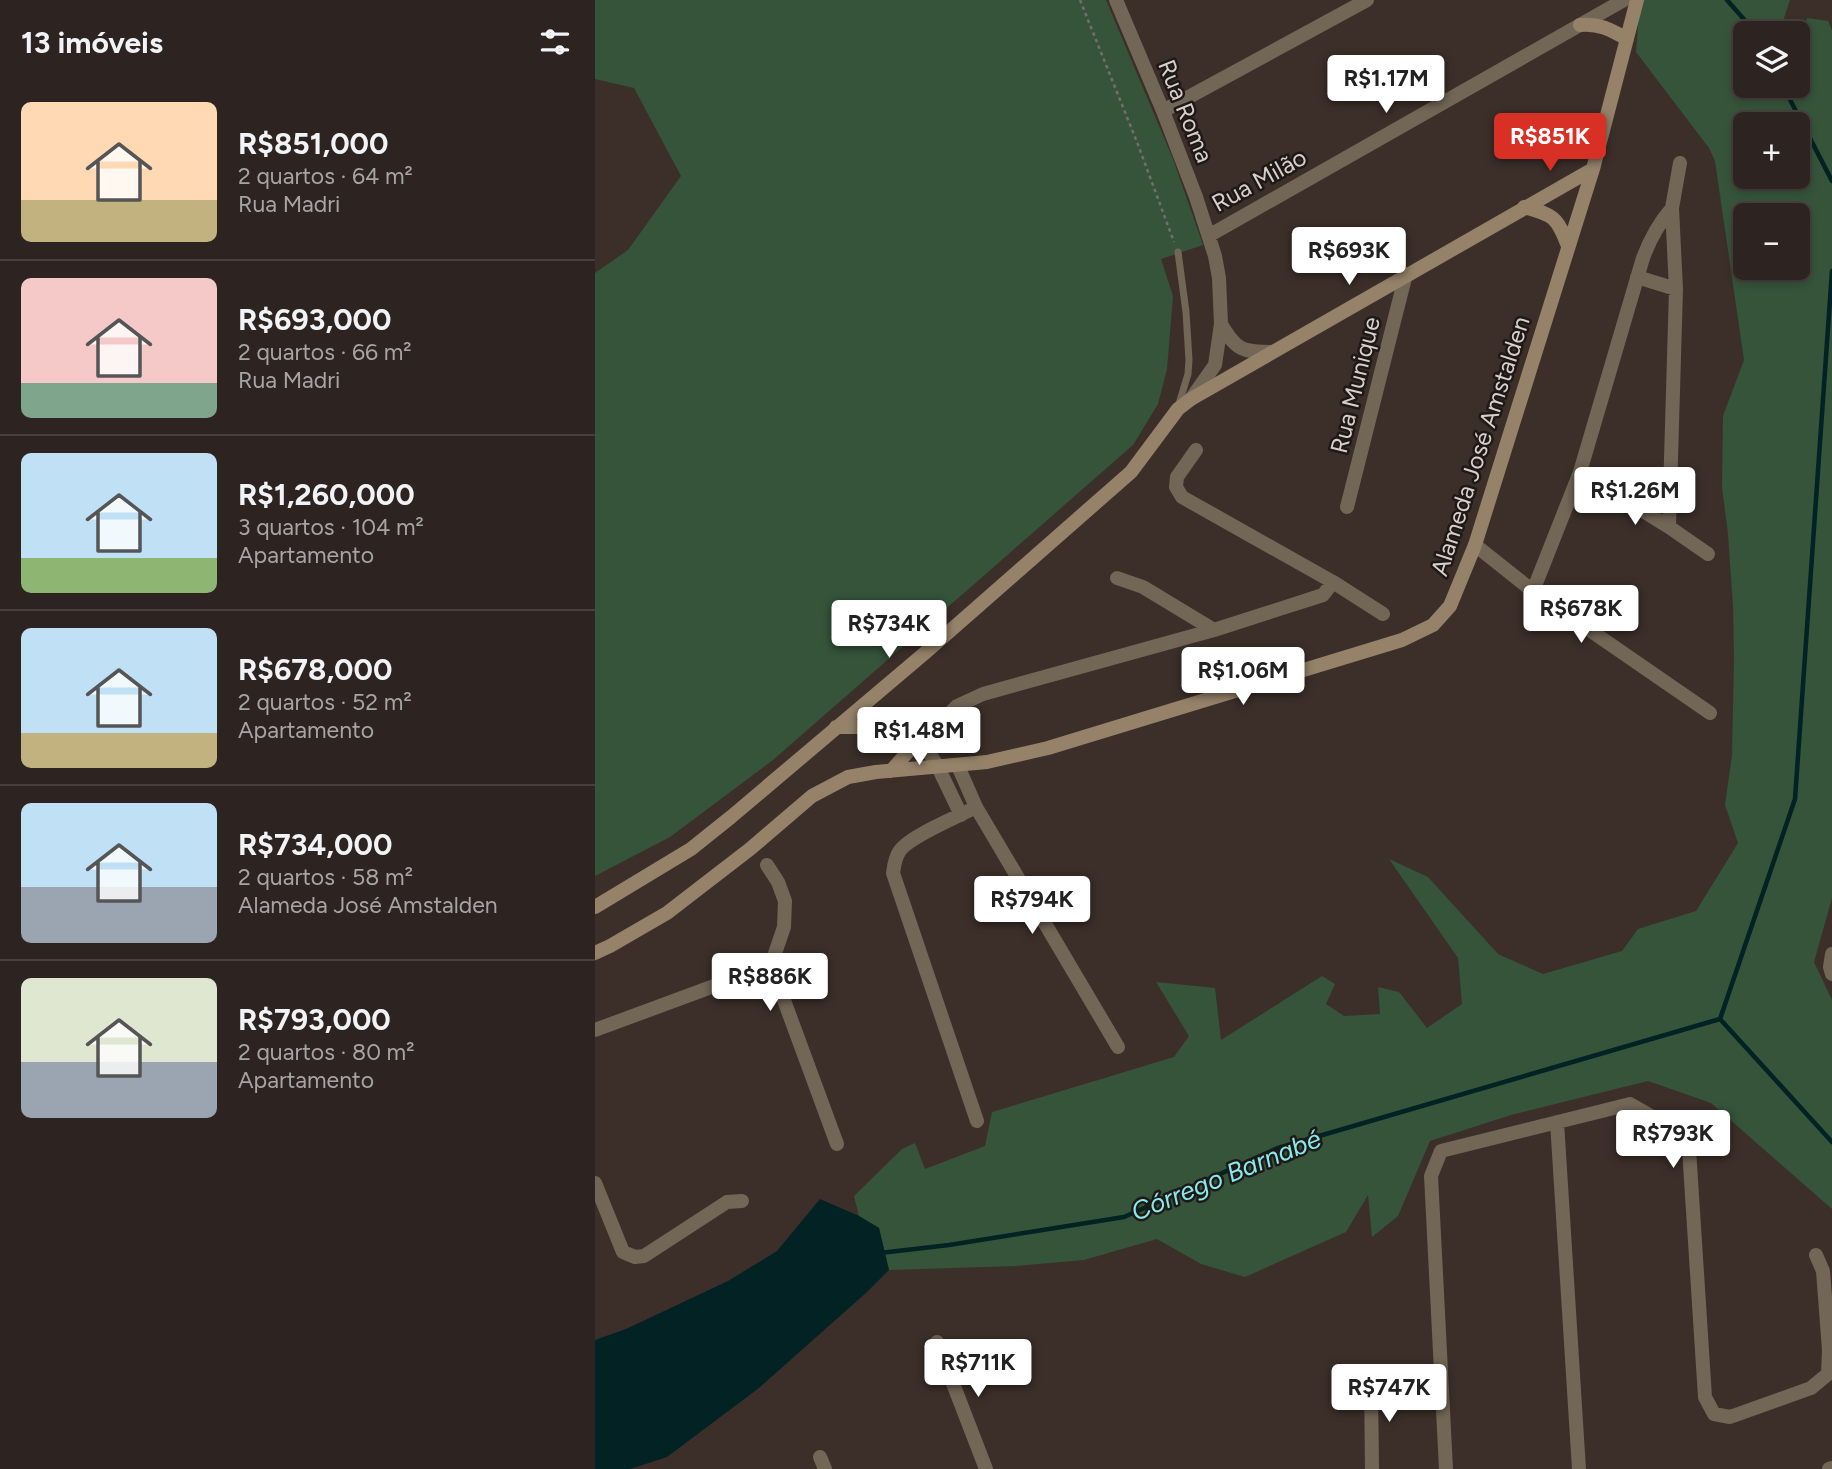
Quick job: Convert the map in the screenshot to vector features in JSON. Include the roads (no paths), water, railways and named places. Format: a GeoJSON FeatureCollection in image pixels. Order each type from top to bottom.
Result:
{"type":"FeatureCollection","features":[{"type":"Feature","properties":{"kind":"street","name":"Rua Roma"},"geometry":{"type":"LineString","coordinates":[[1116,0],[1163,111],[1209,234],[1219,278],[1221,324],[1215,365],[1191,399]]}},
{"type":"Feature","properties":{"kind":"street"},"geometry":{"type":"LineString","coordinates":[[1163,111],[1367,0]]}},
{"type":"Feature","properties":{"kind":"street","name":"Rua Milão"},"geometry":{"type":"LineString","coordinates":[[1209,234],[1624,0]]}},
{"type":"Feature","properties":{"kind":"street","name":"Alameda José Amstalden"},"geometry":{"type":"LineString","coordinates":[[595,953],[667,913],[813,796],[848,777],[987,762],[1048,748],[1402,640],[1433,625],[1450,606],[1475,545],[1593,169],[1637,0]]}},
{"type":"Feature","properties":{"kind":"street"},"geometry":{"type":"LineString","coordinates":[[1580,25],[1603,27],[1627,39]]}},
{"type":"Feature","properties":{"kind":"street"},"geometry":{"type":"LineString","coordinates":[[1669,527],[1676,289],[1672,208],[1680,163]]}},
{"type":"Feature","properties":{"kind":"street"},"geometry":{"type":"LineString","coordinates":[[595,907],[691,849],[926,652],[1131,472],[1178,409],[1191,399],[1593,169]]}},
{"type":"Feature","properties":{"kind":"street"},"geometry":{"type":"LineString","coordinates":[[1524,207],[1552,216],[1561,227],[1568,246]]}},
{"type":"Feature","properties":{"kind":"street"},"geometry":{"type":"LineString","coordinates":[[1534,591],[1580,472],[1651,238],[1672,208]]}},
{"type":"Feature","properties":{"kind":"street","name":"Rua Munique"},"geometry":{"type":"LineString","coordinates":[[1347,507],[1406,274]]}},
{"type":"Feature","properties":{"kind":"street"},"geometry":{"type":"LineString","coordinates":[[1637,277],[1676,289]]}},
{"type":"Feature","properties":{"kind":"street"},"geometry":{"type":"LineString","coordinates":[[1221,324],[1240,349],[1271,352]]}},
{"type":"Feature","properties":{"kind":"street"},"geometry":{"type":"LineString","coordinates":[[1196,450],[1177,477],[1176,487],[1182,497],[1333,582],[1383,614]]}},
{"type":"Feature","properties":{"kind":"street"},"geometry":{"type":"LineString","coordinates":[[1580,472],[1707,554]]}},
{"type":"Feature","properties":{"kind":"street"},"geometry":{"type":"LineString","coordinates":[[1475,545],[1534,591],[1710,713]]}},
{"type":"Feature","properties":{"kind":"street"},"geometry":{"type":"LineString","coordinates":[[1117,578],[1143,587],[1214,630]]}},
{"type":"Feature","properties":{"kind":"street"},"geometry":{"type":"LineString","coordinates":[[891,771],[920,738],[933,730],[957,706],[983,694],[1214,630],[1323,595],[1333,582]]}},
{"type":"Feature","properties":{"kind":"street"},"geometry":{"type":"LineString","coordinates":[[836,727],[860,727],[920,738],[961,815]]}},
{"type":"Feature","properties":{"kind":"street"},"geometry":{"type":"LineString","coordinates":[[958,766],[976,807],[1118,1047]]}},
{"type":"Feature","properties":{"kind":"street"},"geometry":{"type":"LineString","coordinates":[[976,807],[899,849],[893,873],[977,1121]]}},
{"type":"Feature","properties":{"kind":"street"},"geometry":{"type":"LineString","coordinates":[[767,866],[778,882],[785,901],[783,927],[771,965],[837,1144]]}},
{"type":"Feature","properties":{"kind":"street"},"geometry":{"type":"LineString","coordinates":[[1832,954],[1832,974]]}},
{"type":"Feature","properties":{"kind":"street"},"geometry":{"type":"LineString","coordinates":[[595,1030],[771,965]]}},
{"type":"Feature","properties":{"kind":"street"},"geometry":{"type":"LineString","coordinates":[[1446,1469],[1431,1177],[1441,1151],[1630,1104],[1679,1132],[1689,1149],[1705,1397],[1714,1414],[1730,1417],[1811,1388],[1828,1374],[1829,1350],[1823,1271],[1816,1255]]}},
{"type":"Feature","properties":{"kind":"street"},"geometry":{"type":"LineString","coordinates":[[1557,1122],[1579,1469]]}},
{"type":"Feature","properties":{"kind":"street"},"geometry":{"type":"LineString","coordinates":[[595,1183],[622,1252],[635,1258],[644,1256],[727,1202],[742,1201]]}},
{"type":"Feature","properties":{"kind":"street"},"geometry":{"type":"LineString","coordinates":[[937,1342],[986,1469]]}},
{"type":"Feature","properties":{"kind":"street"},"geometry":{"type":"LineString","coordinates":[[1371,1380],[1372,1469]]}},
{"type":"Feature","properties":{"kind":"lane"},"geometry":{"type":"LineString","coordinates":[[1178,252],[1189,360],[1178,409]]}},
{"type":"Feature","properties":{"kind":"water"},"geometry":{"type":"Polygon","coordinates":[[[820,1199],[879,1228],[889,1270],[759,1388],[667,1457],[630,1469],[595,1469],[595,1340],[626,1329],[728,1281],[777,1251],[820,1199]]]}},
{"type":"Feature","properties":{"kind":"waterway"},"geometry":{"type":"LineString","coordinates":[[1727,0],[1745,21]]}},
{"type":"Feature","properties":{"kind":"waterway"},"geometry":{"type":"LineString","coordinates":[[1789,98],[1832,181]]}},
{"type":"Feature","properties":{"kind":"waterway"},"geometry":{"type":"LineString","coordinates":[[1720,1019],[1795,799],[1832,271]]}},
{"type":"Feature","properties":{"kind":"waterway","name":"Córrego Barnabé"},"geometry":{"type":"LineString","coordinates":[[880,1253],[949,1245],[1124,1217],[1278,1148],[1720,1019],[1832,1142]]}}]}
